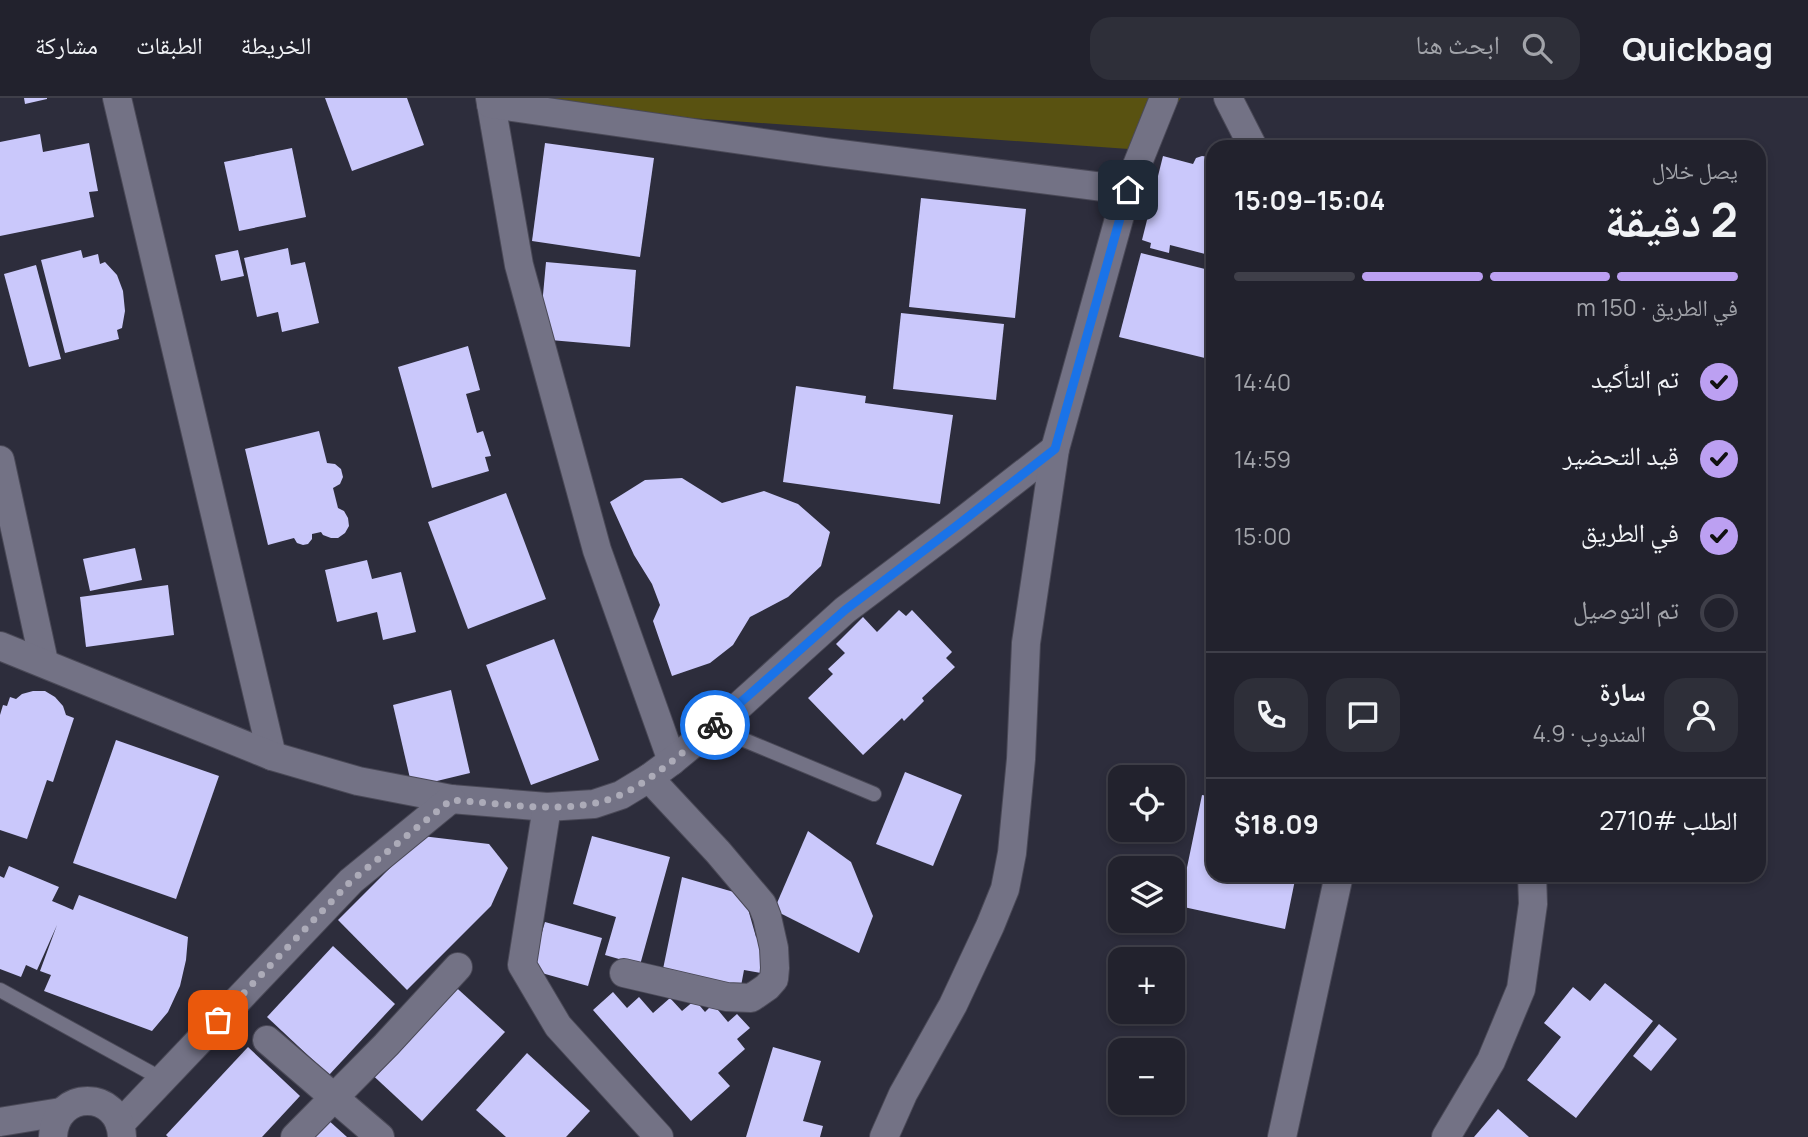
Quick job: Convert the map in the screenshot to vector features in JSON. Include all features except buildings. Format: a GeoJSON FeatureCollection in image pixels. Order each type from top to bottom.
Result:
{"type":"FeatureCollection","features":[{"type":"Feature","properties":{"kind":"street"},"geometry":{"type":"LineString","coordinates":[[117,98],[272,756]]}},
{"type":"Feature","properties":{"kind":"street"},"geometry":{"type":"LineString","coordinates":[[884,1137],[903,1094],[953,1004],[1005,889],[1012,853],[1021,759],[1026,643],[1055,449],[1128,190],[1164,98]]}},
{"type":"Feature","properties":{"kind":"street"},"geometry":{"type":"LineString","coordinates":[[1228,98],[1249,140]]}},
{"type":"Feature","properties":{"kind":"street"},"geometry":{"type":"LineString","coordinates":[[672,761],[589,525],[519,265],[490,101],[826,152],[1128,190]]}},
{"type":"Feature","properties":{"kind":"street"},"geometry":{"type":"LineString","coordinates":[[0,646],[272,756],[358,781],[451,800],[547,807],[594,804],[621,795],[672,761],[740,705],[845,610],[1055,449]]}},
{"type":"Feature","properties":{"kind":"street"},"geometry":{"type":"LineString","coordinates":[[0,460],[44,662]]}},
{"type":"Feature","properties":{"kind":"street"},"geometry":{"type":"LineString","coordinates":[[624,973],[727,997],[751,998],[774,979],[774,948],[762,904],[649,778]]}},
{"type":"Feature","properties":{"kind":"street"},"geometry":{"type":"LineString","coordinates":[[0,1122],[57,1125],[70,1105],[93,1101],[113,1112],[121,1130],[162,1080],[351,881],[451,800]]}},
{"type":"Feature","properties":{"kind":"street"},"geometry":{"type":"LineString","coordinates":[[547,807],[522,965],[558,1026],[659,1137]]}},
{"type":"Feature","properties":{"kind":"street"},"geometry":{"type":"LineString","coordinates":[[1282,1137],[1337,882]]}},
{"type":"Feature","properties":{"kind":"street"},"geometry":{"type":"LineString","coordinates":[[1446,1137],[1491,1061],[1521,989],[1533,904],[1532,882]]}},
{"type":"Feature","properties":{"kind":"street"},"geometry":{"type":"LineString","coordinates":[[295,1137],[458,967]]}},
{"type":"Feature","properties":{"kind":"street"},"geometry":{"type":"LineString","coordinates":[[267,1040],[380,1137]]}},
{"type":"Feature","properties":{"kind":"lane"},"geometry":{"type":"LineString","coordinates":[[713,727],[874,794]]}},
{"type":"Feature","properties":{"kind":"lane"},"geometry":{"type":"LineString","coordinates":[[0,990],[162,1080]]}},
{"type":"Feature","properties":{"kind":"shaded area"},"geometry":{"type":"Polygon","coordinates":[[[490,98],[1181,98],[1143,150],[491,104],[490,98]]]}},
{"type":"Feature","properties":{"kind":"way so far"},"geometry":{"type":"LineString","coordinates":[[218,1020],[351,881],[451,800],[547,807],[594,804],[621,795],[649,778],[715,725]]}},
{"type":"Feature","properties":{"kind":"route"},"geometry":{"type":"LineString","coordinates":[[715,725],[845,610],[1055,449],[1128,190]]}}]}
